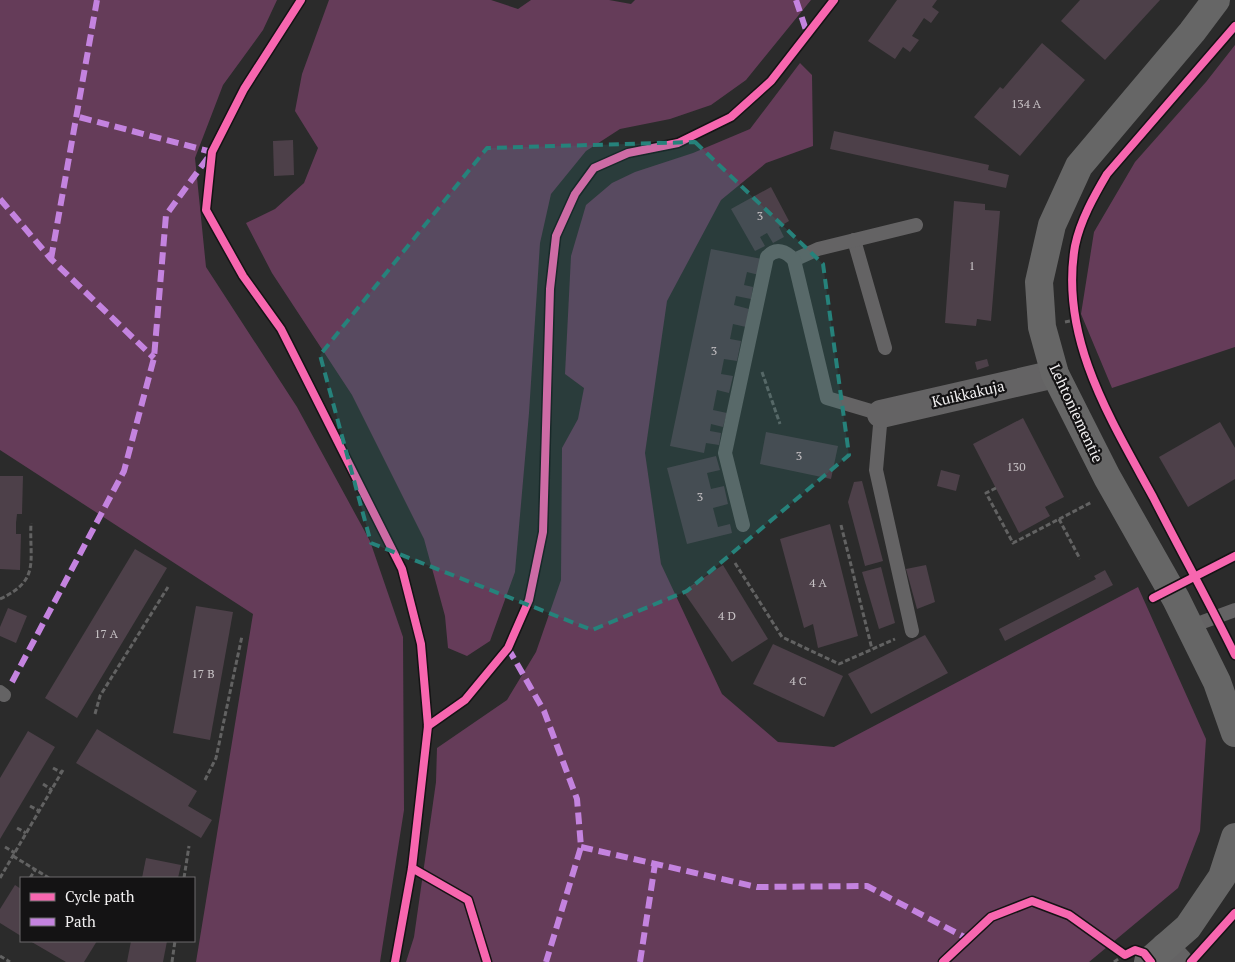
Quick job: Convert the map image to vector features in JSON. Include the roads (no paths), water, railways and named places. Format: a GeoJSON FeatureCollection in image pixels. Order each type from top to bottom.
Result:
{"type":"FeatureCollection","features":[{"type":"Feature","properties":{"kind":"street","name":"Lehtoniementie"},"geometry":{"type":"LineString","coordinates":[[1216,0],[1192,32],[1079,166],[1061,201],[1052,225],[1039,282],[1042,327],[1055,374],[1108,477],[1176,600],[1217,682],[1235,733]]}},
{"type":"Feature","properties":{"kind":"street","name":"Kuikkakuja"},"geometry":{"type":"LineString","coordinates":[[881,414],[1055,374]]}},
{"type":"Feature","properties":{"kind":"street"},"geometry":{"type":"LineString","coordinates":[[1154,957],[1188,927],[1222,877],[1235,837]]}},
{"type":"Feature","properties":{"kind":"lane"},"geometry":{"type":"LineString","coordinates":[[794,260],[818,248],[916,225]]}},
{"type":"Feature","properties":{"kind":"lane"},"geometry":{"type":"LineString","coordinates":[[854,240],[885,348]]}},
{"type":"Feature","properties":{"kind":"lane"},"geometry":{"type":"LineString","coordinates":[[743,525],[725,453],[767,257],[771,252],[787,252],[794,260],[827,398],[881,414],[876,470],[912,631]]}},
{"type":"Feature","properties":{"kind":"lane"},"geometry":{"type":"LineString","coordinates":[[1189,627],[1235,610]]}}]}
